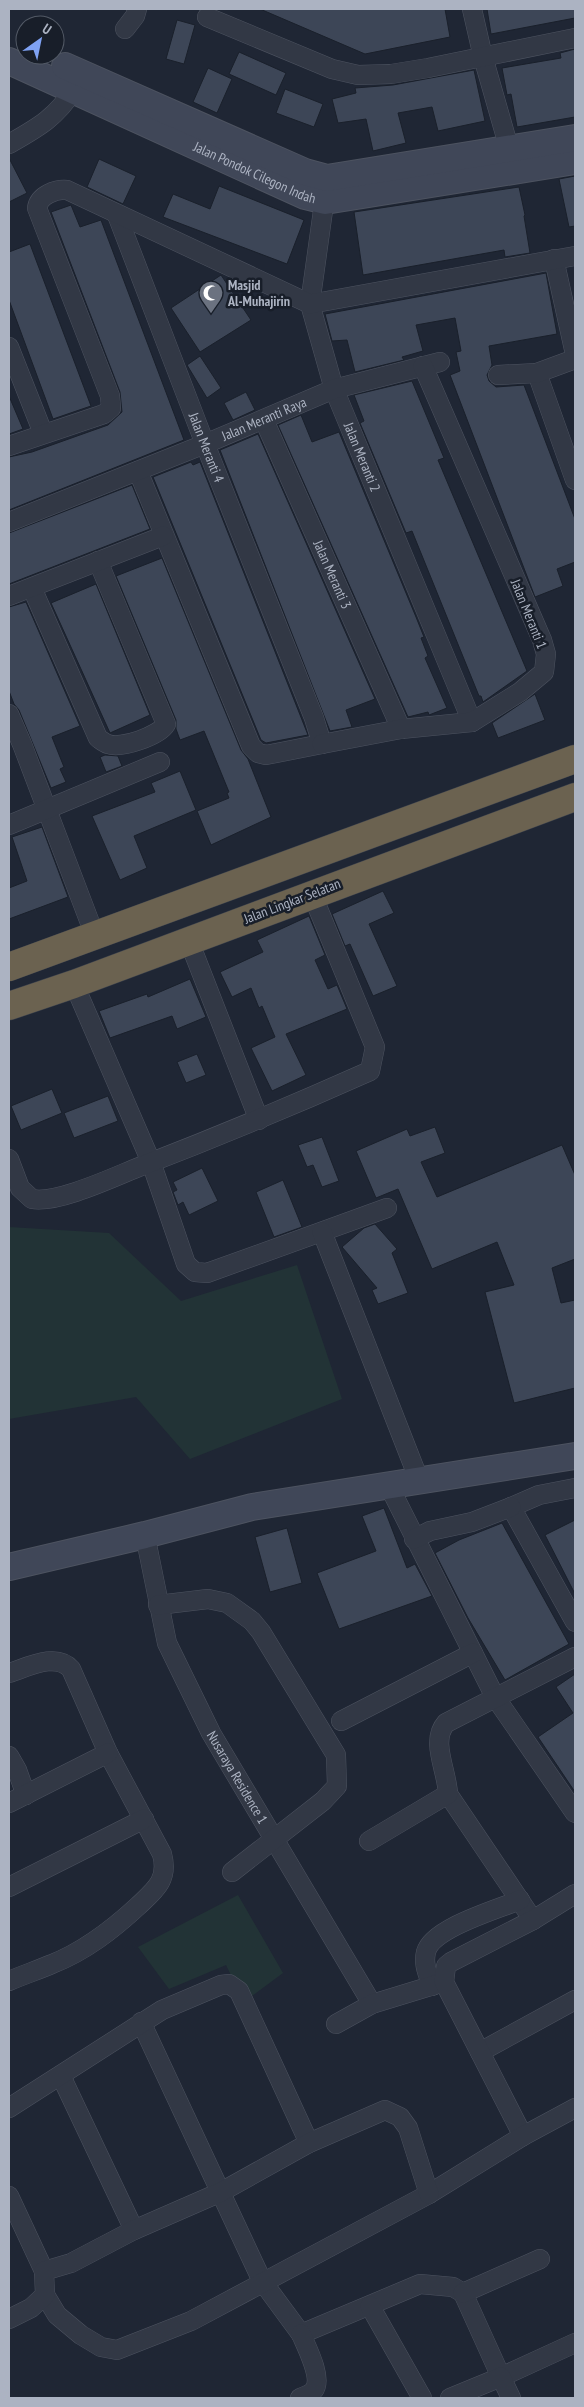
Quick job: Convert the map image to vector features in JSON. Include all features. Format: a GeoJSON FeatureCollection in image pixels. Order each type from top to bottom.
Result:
{"type":"FeatureCollection","features":[{"type":"Feature","properties":{"kind":"highway"},"geometry":{"type":"LineString","coordinates":[[9,967],[575,759]]}},
{"type":"Feature","properties":{"kind":"highway","name":"Jalan Lingkar Selatan"},"geometry":{"type":"LineString","coordinates":[[12,997],[74,984],[575,797]]}},
{"type":"Feature","properties":{"kind":"street"},"geometry":{"type":"LineString","coordinates":[[125,29],[135,16],[137,9]]}},
{"type":"Feature","properties":{"kind":"street"},"geometry":{"type":"LineString","coordinates":[[472,9],[482,57],[509,148]]}},
{"type":"Feature","properties":{"kind":"street"},"geometry":{"type":"LineString","coordinates":[[207,17],[332,69],[358,75],[391,74],[575,38]]}},
{"type":"Feature","properties":{"kind":"street","name":"Jalan Pondok Cilegon Indah"},"geometry":{"type":"LineString","coordinates":[[9,61],[305,196],[509,148],[575,138]]}},
{"type":"Feature","properties":{"kind":"street","name":"Jalan Pondok Cilegon Indah"},"geometry":{"type":"LineString","coordinates":[[62,65],[305,172],[326,190],[575,161]]}},
{"type":"Feature","properties":{"kind":"street"},"geometry":{"type":"LineString","coordinates":[[9,144],[53,117],[64,106],[74,89]]}},
{"type":"Feature","properties":{"kind":"street"},"geometry":{"type":"LineString","coordinates":[[9,446],[104,414],[111,408],[110,396],[36,208],[38,203],[59,190],[67,190],[310,304],[575,256]]}},
{"type":"Feature","properties":{"kind":"street","name":"Jalan Meranti 2"},"geometry":{"type":"LineString","coordinates":[[326,190],[310,304],[334,389],[472,722]]}},
{"type":"Feature","properties":{"kind":"street","name":"Jalan Meranti 4"},"geometry":{"type":"LineString","coordinates":[[117,215],[204,444],[299,679],[322,744]]}},
{"type":"Feature","properties":{"kind":"street"},"geometry":{"type":"LineString","coordinates":[[554,260],[575,354]]}},
{"type":"Feature","properties":{"kind":"street"},"geometry":{"type":"LineString","coordinates":[[9,347],[43,433]]}},
{"type":"Feature","properties":{"kind":"street"},"geometry":{"type":"LineString","coordinates":[[498,375],[537,373],[575,359]]}},
{"type":"Feature","properties":{"kind":"street","name":"Jalan Meranti Raya"},"geometry":{"type":"LineString","coordinates":[[9,522],[264,420],[334,389],[431,364]]}},
{"type":"Feature","properties":{"kind":"street","name":"Jalan Meranti 1"},"geometry":{"type":"LineString","coordinates":[[138,471],[163,536],[254,751],[266,755],[402,728],[472,722],[534,681],[544,672],[546,654],[431,364]]}},
{"type":"Feature","properties":{"kind":"street"},"geometry":{"type":"LineString","coordinates":[[537,373],[575,480]]}},
{"type":"Feature","properties":{"kind":"street","name":"Jalan Meranti 3"},"geometry":{"type":"LineString","coordinates":[[264,420],[402,728]]}},
{"type":"Feature","properties":{"kind":"street"},"geometry":{"type":"LineString","coordinates":[[9,596],[163,536]]}},
{"type":"Feature","properties":{"kind":"street"},"geometry":{"type":"LineString","coordinates":[[32,588],[98,738],[107,744],[117,745],[138,741],[161,730],[166,724],[98,561]]}},
{"type":"Feature","properties":{"kind":"street"},"geometry":{"type":"LineString","coordinates":[[9,714],[95,936]]}},
{"type":"Feature","properties":{"kind":"street"},"geometry":{"type":"LineString","coordinates":[[9,825],[160,762]]}},
{"type":"Feature","properties":{"kind":"street"},"geometry":{"type":"LineString","coordinates":[[9,1159],[20,1188],[32,1199],[51,1199],[259,1120],[370,1071],[375,1047],[312,894]]}},
{"type":"Feature","properties":{"kind":"street"},"geometry":{"type":"LineString","coordinates":[[189,941],[259,1120]]}},
{"type":"Feature","properties":{"kind":"street"},"geometry":{"type":"LineString","coordinates":[[74,984],[151,1162],[186,1264],[195,1272],[207,1273],[387,1208]]}},
{"type":"Feature","properties":{"kind":"street"},"geometry":{"type":"LineString","coordinates":[[322,1232],[419,1480]]}},
{"type":"Feature","properties":{"kind":"street"},"geometry":{"type":"LineString","coordinates":[[9,1566],[145,1535],[252,1507],[575,1456]]}},
{"type":"Feature","properties":{"kind":"street"},"geometry":{"type":"LineString","coordinates":[[389,1486],[414,1539],[496,1696],[575,1813]]}},
{"type":"Feature","properties":{"kind":"street"},"geometry":{"type":"LineString","coordinates":[[414,1539],[430,1531],[472,1522],[540,1495],[575,1488]]}},
{"type":"Feature","properties":{"kind":"street"},"geometry":{"type":"LineString","coordinates":[[511,1507],[575,1622]]}},
{"type":"Feature","properties":{"kind":"street","name":"Nusaraya Residence 1"},"geometry":{"type":"LineString","coordinates":[[145,1535],[167,1644],[211,1733],[372,2004]]}},
{"type":"Feature","properties":{"kind":"street"},"geometry":{"type":"LineString","coordinates":[[158,1605],[208,1599],[226,1604],[243,1613],[261,1632],[336,1755],[337,1786],[323,1801],[232,1872]]}},
{"type":"Feature","properties":{"kind":"street"},"geometry":{"type":"LineString","coordinates":[[341,1721],[473,1653]]}},
{"type":"Feature","properties":{"kind":"street"},"geometry":{"type":"LineString","coordinates":[[534,1920],[448,1794],[447,1778],[438,1742],[440,1730],[446,1723],[575,1657]]}},
{"type":"Feature","properties":{"kind":"street"},"geometry":{"type":"LineString","coordinates":[[9,1672],[49,1661],[61,1660],[71,1669],[108,1753],[162,1854],[165,1866],[164,1875],[152,1893],[101,1938],[53,1964],[9,1981]]}},
{"type":"Feature","properties":{"kind":"street"},"geometry":{"type":"LineString","coordinates":[[9,1803],[108,1753]]}},
{"type":"Feature","properties":{"kind":"street"},"geometry":{"type":"LineString","coordinates":[[9,1756],[17,1770],[26,1795]]}},
{"type":"Feature","properties":{"kind":"street"},"geometry":{"type":"LineString","coordinates":[[369,1841],[448,1794]]}},
{"type":"Feature","properties":{"kind":"street"},"geometry":{"type":"LineString","coordinates":[[9,1887],[144,1819]]}},
{"type":"Feature","properties":{"kind":"street"},"geometry":{"type":"LineString","coordinates":[[336,2024],[372,2004],[438,1984],[446,1966],[450,1962],[534,1920],[575,1894]]}},
{"type":"Feature","properties":{"kind":"street"},"geometry":{"type":"LineString","coordinates":[[520,1900],[468,1921],[436,1937],[426,1950],[425,1966],[480,2052],[523,2136]]}},
{"type":"Feature","properties":{"kind":"street"},"geometry":{"type":"LineString","coordinates":[[9,2108],[162,2010],[221,1985],[229,1984],[237,1988],[309,2143]]}},
{"type":"Feature","properties":{"kind":"street"},"geometry":{"type":"LineString","coordinates":[[480,2052],[575,2000]]}},
{"type":"Feature","properties":{"kind":"street"},"geometry":{"type":"LineString","coordinates":[[141,2022],[262,2281],[301,2334],[312,2360],[317,2384],[314,2391],[300,2398]]}},
{"type":"Feature","properties":{"kind":"street"},"geometry":{"type":"LineString","coordinates":[[61,2076],[134,2230]]}},
{"type":"Feature","properties":{"kind":"street"},"geometry":{"type":"LineString","coordinates":[[9,2196],[44,2271],[45,2295],[57,2315],[81,2335],[101,2347],[117,2350],[191,2320],[428,2194],[523,2136],[575,2109]]}},
{"type":"Feature","properties":{"kind":"street"},"geometry":{"type":"LineString","coordinates":[[44,2271],[71,2263],[134,2230],[222,2192],[309,2143],[385,2110],[400,2117],[408,2128],[428,2194]]}},
{"type":"Feature","properties":{"kind":"street"},"geometry":{"type":"LineString","coordinates":[[463,2294],[540,2259]]}},
{"type":"Feature","properties":{"kind":"street"},"geometry":{"type":"LineString","coordinates":[[301,2334],[420,2284],[453,2287],[463,2294],[511,2398]]}},
{"type":"Feature","properties":{"kind":"street"},"geometry":{"type":"LineString","coordinates":[[9,2318],[31,2308],[45,2295]]}},
{"type":"Feature","properties":{"kind":"street"},"geometry":{"type":"LineString","coordinates":[[370,2306],[422,2398]]}},
{"type":"Feature","properties":{"kind":"street"},"geometry":{"type":"LineString","coordinates":[[450,2398],[575,2343]]}},
{"type":"Feature","properties":{"kind":"shaded area"},"geometry":{"type":"Polygon","coordinates":[[[9,1227],[109,1233],[181,1301],[297,1265],[342,1399],[190,1459],[136,1397],[9,1419],[9,1227]]]}},
{"type":"Feature","properties":{"kind":"shaded area"},"geometry":{"type":"Polygon","coordinates":[[[238,1895],[283,1973],[244,2002],[226,1965],[169,1989],[138,1947],[238,1895]]]}},
{"type":"Feature","properties":{"kind":"building"},"geometry":{"type":"Polygon","coordinates":[[[260,9],[445,9],[450,37],[365,54],[260,9]]]}},
{"type":"Feature","properties":{"kind":"building"},"geometry":{"type":"Polygon","coordinates":[[[487,9],[575,9],[575,18],[491,34],[487,9]]]}},
{"type":"Feature","properties":{"kind":"building"},"geometry":{"type":"Polygon","coordinates":[[[177,20],[195,25],[184,64],[166,59],[177,20]]]}},
{"type":"Feature","properties":{"kind":"building"},"geometry":{"type":"Polygon","coordinates":[[[575,49],[575,117],[517,127],[511,94],[507,95],[502,68],[561,58],[560,53],[575,49]]]}},
{"type":"Feature","properties":{"kind":"building"},"geometry":{"type":"Polygon","coordinates":[[[239,52],[286,73],[276,95],[229,74],[239,52]]]}},
{"type":"Feature","properties":{"kind":"building"},"geometry":{"type":"Polygon","coordinates":[[[208,68],[232,79],[217,113],[193,102],[208,68]]]}},
{"type":"Feature","properties":{"kind":"building"},"geometry":{"type":"Polygon","coordinates":[[[474,70],[485,121],[438,131],[432,107],[398,113],[406,143],[373,151],[366,119],[338,123],[332,99],[356,93],[355,88],[393,85],[474,70]]]}},
{"type":"Feature","properties":{"kind":"building"},"geometry":{"type":"Polygon","coordinates":[[[285,89],[323,104],[314,127],[276,113],[285,89]]]}},
{"type":"Feature","properties":{"kind":"building"},"geometry":{"type":"Polygon","coordinates":[[[9,158],[27,193],[9,202],[9,158]]]}},
{"type":"Feature","properties":{"kind":"building"},"geometry":{"type":"Polygon","coordinates":[[[99,159],[136,176],[123,204],[87,187],[99,159]]]}},
{"type":"Feature","properties":{"kind":"building"},"geometry":{"type":"Polygon","coordinates":[[[575,176],[575,226],[569,227],[559,179],[575,176]]]}},
{"type":"Feature","properties":{"kind":"building"},"geometry":{"type":"Polygon","coordinates":[[[219,186],[304,220],[287,264],[163,217],[173,194],[210,209],[219,186]]]}},
{"type":"Feature","properties":{"kind":"building"},"geometry":{"type":"Polygon","coordinates":[[[519,187],[530,253],[505,257],[504,250],[363,275],[354,212],[519,187]]]}},
{"type":"Feature","properties":{"kind":"building"},"geometry":{"type":"Polygon","coordinates":[[[71,205],[80,227],[101,220],[184,440],[9,510],[9,457],[32,452],[108,425],[122,412],[120,392],[51,212],[71,205]]]}},
{"type":"Feature","properties":{"kind":"building"},"geometry":{"type":"Polygon","coordinates":[[[30,244],[91,406],[53,419],[9,300],[9,252],[30,244]]]}},
{"type":"Feature","properties":{"kind":"building"},"geometry":{"type":"Polygon","coordinates":[[[546,273],[557,334],[489,346],[492,365],[487,375],[489,381],[496,387],[524,385],[575,519],[575,562],[557,569],[563,586],[535,597],[450,375],[460,371],[456,352],[461,351],[455,318],[416,325],[423,351],[402,357],[404,360],[355,372],[347,340],[332,341],[325,314],[546,273]]]}},
{"type":"Feature","properties":{"kind":"building","name":"Masjid Al-Muhajirin"},"geometry":{"type":"Polygon","coordinates":[[[221,275],[251,320],[200,352],[171,308],[221,275]]]}},
{"type":"Feature","properties":{"kind":"building"},"geometry":{"type":"Polygon","coordinates":[[[200,356],[221,388],[207,398],[187,365],[200,356]]]}},
{"type":"Feature","properties":{"kind":"building"},"geometry":{"type":"Polygon","coordinates":[[[412,381],[444,458],[438,460],[527,671],[483,702],[412,531],[406,533],[360,423],[364,421],[354,395],[412,381]]]}},
{"type":"Feature","properties":{"kind":"building"},"geometry":{"type":"Polygon","coordinates":[[[246,392],[255,410],[233,420],[224,403],[246,392]]]}},
{"type":"Feature","properties":{"kind":"building"},"geometry":{"type":"Polygon","coordinates":[[[9,396],[23,429],[9,434],[9,396]]]}},
{"type":"Feature","properties":{"kind":"building"},"geometry":{"type":"Polygon","coordinates":[[[301,415],[312,442],[339,432],[424,637],[421,638],[428,656],[425,658],[447,708],[429,715],[428,712],[408,717],[278,425],[301,415]]]}},
{"type":"Feature","properties":{"kind":"building"},"geometry":{"type":"Polygon","coordinates":[[[258,434],[375,699],[346,710],[352,727],[330,731],[220,450],[258,434]]]}},
{"type":"Feature","properties":{"kind":"building"},"geometry":{"type":"Polygon","coordinates":[[[191,462],[193,465],[200,462],[308,735],[266,743],[261,740],[153,477],[191,462]]]}},
{"type":"Feature","properties":{"kind":"building"},"geometry":{"type":"Polygon","coordinates":[[[132,485],[150,529],[9,584],[9,533],[132,485]]]}},
{"type":"Feature","properties":{"kind":"building"},"geometry":{"type":"Polygon","coordinates":[[[162,558],[241,750],[248,759],[271,817],[211,845],[197,811],[229,798],[227,793],[229,792],[204,731],[180,740],[176,729],[176,720],[116,576],[162,558]]]}},
{"type":"Feature","properties":{"kind":"building"},"geometry":{"type":"Polygon","coordinates":[[[96,584],[150,715],[110,733],[51,603],[96,584]]]}},
{"type":"Feature","properties":{"kind":"building"},"geometry":{"type":"Polygon","coordinates":[[[26,602],[80,726],[52,737],[64,767],[60,769],[66,782],[51,788],[19,710],[14,704],[9,691],[9,607],[26,602]]]}},
{"type":"Feature","properties":{"kind":"building"},"geometry":{"type":"Polygon","coordinates":[[[535,694],[545,720],[498,738],[492,723],[535,694]]]}},
{"type":"Feature","properties":{"kind":"building"},"geometry":{"type":"Polygon","coordinates":[[[105,755],[118,756],[122,766],[106,772],[100,757],[105,755]]]}},
{"type":"Feature","properties":{"kind":"building"},"geometry":{"type":"Polygon","coordinates":[[[180,771],[196,810],[134,836],[147,868],[120,880],[92,816],[155,792],[151,783],[180,771]]]}},
{"type":"Feature","properties":{"kind":"building"},"geometry":{"type":"Polygon","coordinates":[[[42,827],[68,897],[9,919],[9,888],[27,881],[12,837],[42,827]]]}},
{"type":"Feature","properties":{"kind":"building"},"geometry":{"type":"Polygon","coordinates":[[[383,891],[394,913],[369,924],[397,986],[373,996],[350,944],[345,946],[332,914],[383,891]]]}},
{"type":"Feature","properties":{"kind":"building"},"geometry":{"type":"Polygon","coordinates":[[[309,916],[325,955],[315,960],[328,989],[337,985],[347,1009],[286,1034],[306,1075],[272,1091],[251,1048],[275,1037],[262,1006],[259,1008],[251,988],[232,997],[220,972],[263,952],[257,940],[309,916]]]}},
{"type":"Feature","properties":{"kind":"building"},"geometry":{"type":"Polygon","coordinates":[[[190,979],[206,1017],[177,1029],[172,1016],[110,1038],[99,1011],[147,994],[148,997],[190,979]]]}},
{"type":"Feature","properties":{"kind":"building"},"geometry":{"type":"Polygon","coordinates":[[[197,1054],[206,1075],[186,1083],[177,1062],[197,1054]]]}},
{"type":"Feature","properties":{"kind":"building"},"geometry":{"type":"Polygon","coordinates":[[[52,1089],[62,1113],[21,1130],[11,1106],[52,1089]]]}},
{"type":"Feature","properties":{"kind":"building"},"geometry":{"type":"Polygon","coordinates":[[[108,1096],[118,1121],[74,1138],[64,1113],[108,1096]]]}},
{"type":"Feature","properties":{"kind":"building"},"geometry":{"type":"Polygon","coordinates":[[[435,1127],[445,1153],[421,1162],[437,1197],[562,1145],[575,1175],[575,1259],[552,1268],[561,1303],[575,1300],[575,1388],[514,1403],[485,1292],[514,1285],[497,1242],[432,1269],[398,1189],[376,1198],[356,1151],[407,1129],[410,1136],[435,1127]]]}},
{"type":"Feature","properties":{"kind":"building"},"geometry":{"type":"Polygon","coordinates":[[[322,1137],[339,1181],[322,1187],[313,1165],[307,1167],[298,1145],[322,1137]]]}},
{"type":"Feature","properties":{"kind":"building"},"geometry":{"type":"Polygon","coordinates":[[[202,1168],[218,1201],[189,1215],[183,1202],[178,1205],[173,1192],[177,1190],[173,1182],[202,1168]]]}},
{"type":"Feature","properties":{"kind":"building"},"geometry":{"type":"Polygon","coordinates":[[[283,1180],[302,1227],[274,1237],[256,1192],[283,1180]]]}},
{"type":"Feature","properties":{"kind":"building"},"geometry":{"type":"Polygon","coordinates":[[[375,1224],[397,1249],[392,1253],[408,1293],[378,1304],[372,1290],[377,1288],[342,1247],[364,1228],[375,1224]]]}},
{"type":"Feature","properties":{"kind":"building"},"geometry":{"type":"Polygon","coordinates":[[[384,1508],[407,1568],[415,1564],[432,1596],[339,1629],[317,1573],[376,1551],[362,1516],[384,1508]]]}},
{"type":"Feature","properties":{"kind":"building"},"geometry":{"type":"Polygon","coordinates":[[[575,1520],[575,1594],[545,1535],[575,1520]]]}},
{"type":"Feature","properties":{"kind":"building"},"geometry":{"type":"Polygon","coordinates":[[[502,1523],[569,1644],[505,1680],[468,1618],[435,1553],[459,1540],[502,1523]]]}},
{"type":"Feature","properties":{"kind":"building"},"geometry":{"type":"Polygon","coordinates":[[[287,1528],[302,1583],[270,1592],[255,1537],[287,1528]]]}},
{"type":"Feature","properties":{"kind":"building"},"geometry":{"type":"Polygon","coordinates":[[[575,1674],[575,1792],[538,1737],[573,1713],[556,1687],[575,1674]]]}},
{"type":"Feature","properties":{"kind":"place","name":"Masjid Al-Muhajirin"},"geometry":{"type":"Point","coordinates":[211,314]}}]}
